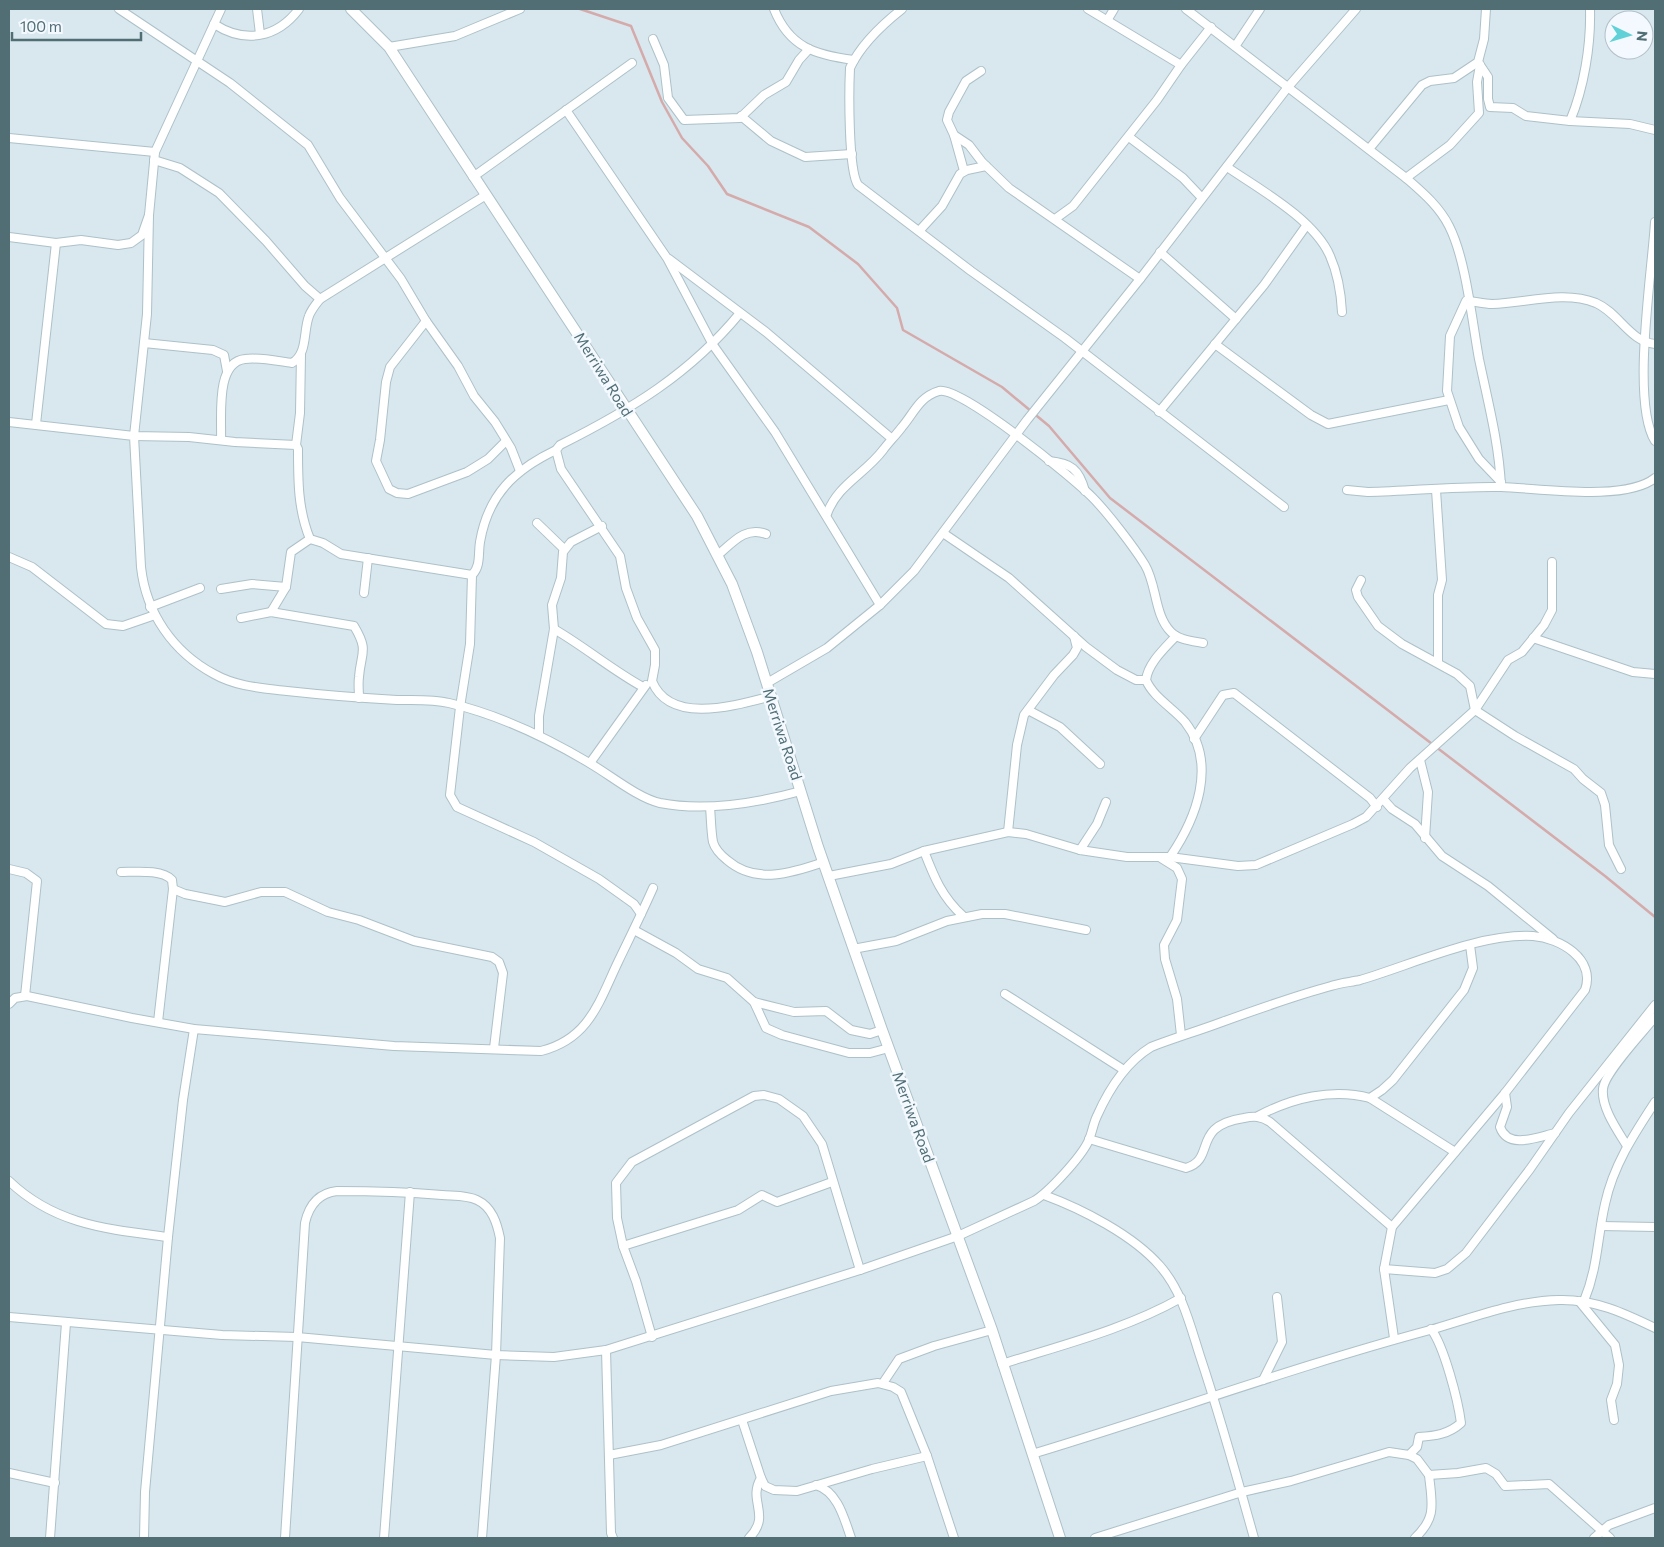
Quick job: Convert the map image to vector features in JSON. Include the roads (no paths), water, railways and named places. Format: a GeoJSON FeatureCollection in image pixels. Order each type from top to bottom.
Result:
{"type":"FeatureCollection","features":[{"type":"Feature","properties":{"kind":"street"},"geometry":{"type":"LineString","coordinates":[[119,9],[197,60],[298,135],[308,145],[340,198],[386,258],[506,441],[520,472]]}},
{"type":"Feature","properties":{"kind":"street"},"geometry":{"type":"LineString","coordinates":[[222,9],[155,152],[154,160],[149,215],[147,314],[134,436],[141,567],[143,584],[150,607],[155,615],[178,646],[214,674],[235,683],[360,698],[439,702],[493,716],[539,735],[658,802],[710,807],[801,791]]}},
{"type":"Feature","properties":{"kind":"street"},"geometry":{"type":"LineString","coordinates":[[256,9],[260,34]]}},
{"type":"Feature","properties":{"kind":"street"},"geometry":{"type":"LineString","coordinates":[[214,24],[223,30],[241,36],[260,34],[282,27],[299,9]]}},
{"type":"Feature","properties":{"kind":"street","name":"Merriwa Road"},"geometry":{"type":"LineString","coordinates":[[351,9],[389,47],[473,177],[568,317],[697,516],[732,584],[772,696],[824,862],[888,1048],[992,1330],[1060,1538]]}},
{"type":"Feature","properties":{"kind":"street"},"geometry":{"type":"LineString","coordinates":[[503,9],[517,10]]}},
{"type":"Feature","properties":{"kind":"street"},"geometry":{"type":"LineString","coordinates":[[774,9],[786,33],[799,44],[854,60]]}},
{"type":"Feature","properties":{"kind":"street"},"geometry":{"type":"LineString","coordinates":[[902,9],[890,18],[854,60],[850,75],[849,123],[854,174],[858,185],[1284,507]]}},
{"type":"Feature","properties":{"kind":"street"},"geometry":{"type":"LineString","coordinates":[[1088,9],[1108,19],[1181,65]]}},
{"type":"Feature","properties":{"kind":"street"},"geometry":{"type":"LineString","coordinates":[[1108,19],[1114,9]]}},
{"type":"Feature","properties":{"kind":"street"},"geometry":{"type":"LineString","coordinates":[[1186,9],[1236,45],[1406,178],[1430,200],[1450,227],[1468,301],[1495,433],[1501,484]]}},
{"type":"Feature","properties":{"kind":"street"},"geometry":{"type":"LineString","coordinates":[[1236,45],[1260,9]]}},
{"type":"Feature","properties":{"kind":"street"},"geometry":{"type":"LineString","coordinates":[[767,683],[828,648],[880,605],[914,571],[1016,434],[1140,279],[1288,87],[1356,9]]}},
{"type":"Feature","properties":{"kind":"street"},"geometry":{"type":"LineString","coordinates":[[1406,178],[1450,145],[1479,113],[1477,82],[1484,39],[1486,9]]}},
{"type":"Feature","properties":{"kind":"street"},"geometry":{"type":"LineString","coordinates":[[1570,121],[1582,84],[1590,9]]}},
{"type":"Feature","properties":{"kind":"street"},"geometry":{"type":"LineString","coordinates":[[389,47],[455,36],[517,10]]}},
{"type":"Feature","properties":{"kind":"street"},"geometry":{"type":"LineString","coordinates":[[1055,219],[1072,206],[1129,137],[1211,27]]}},
{"type":"Feature","properties":{"kind":"street"},"geometry":{"type":"LineString","coordinates":[[653,39],[664,65],[668,98],[684,120],[730,120],[741,116],[764,95],[786,82],[799,60],[810,48]]}},
{"type":"Feature","properties":{"kind":"street"},"geometry":{"type":"LineString","coordinates":[[473,177],[632,63]]}},
{"type":"Feature","properties":{"kind":"street"},"geometry":{"type":"LineString","coordinates":[[1369,149],[1422,85],[1430,81],[1454,78],[1479,64]]}},
{"type":"Feature","properties":{"kind":"street"},"geometry":{"type":"LineString","coordinates":[[1479,64],[1488,77],[1490,107],[1513,108],[1526,116],[1570,121],[1630,124],[1655,130]]}},
{"type":"Feature","properties":{"kind":"street"},"geometry":{"type":"LineString","coordinates":[[964,171],[954,135],[947,120],[949,112],[966,81],[981,71]]}},
{"type":"Feature","properties":{"kind":"street"},"geometry":{"type":"LineString","coordinates":[[566,110],[667,258],[713,345],[775,432],[827,514],[880,605]]}},
{"type":"Feature","properties":{"kind":"street"},"geometry":{"type":"LineString","coordinates":[[741,116],[771,141],[805,157],[852,154]]}},
{"type":"Feature","properties":{"kind":"street"},"geometry":{"type":"LineString","coordinates":[[954,135],[969,145],[986,166],[1009,188],[1140,279]]}},
{"type":"Feature","properties":{"kind":"street"},"geometry":{"type":"LineString","coordinates":[[1129,137],[1183,178],[1202,198]]}},
{"type":"Feature","properties":{"kind":"street"},"geometry":{"type":"LineString","coordinates":[[9,138],[155,152]]}},
{"type":"Feature","properties":{"kind":"street"},"geometry":{"type":"LineString","coordinates":[[154,160],[180,168],[219,193],[266,241],[304,286],[320,299]]}},
{"type":"Feature","properties":{"kind":"street"},"geometry":{"type":"LineString","coordinates":[[920,230],[942,206],[957,178],[964,171],[986,166]]}},
{"type":"Feature","properties":{"kind":"street"},"geometry":{"type":"LineString","coordinates":[[1227,167],[1290,211],[1306,226],[1330,255],[1339,284],[1342,312]]}},
{"type":"Feature","properties":{"kind":"street"},"geometry":{"type":"LineString","coordinates":[[472,576],[341,554],[323,543],[310,539],[302,521],[299,502],[298,449],[296,446],[301,404],[301,354],[309,315],[320,299],[486,195]]}},
{"type":"Feature","properties":{"kind":"street"},"geometry":{"type":"LineString","coordinates":[[1070,229],[1072,206]]}},
{"type":"Feature","properties":{"kind":"street"},"geometry":{"type":"LineString","coordinates":[[9,237],[56,243],[81,240],[118,245],[131,243],[142,235],[149,215]]}},
{"type":"Feature","properties":{"kind":"street"},"geometry":{"type":"LineString","coordinates":[[1655,222],[1646,343],[1645,416],[1655,441]]}},
{"type":"Feature","properties":{"kind":"street"},"geometry":{"type":"LineString","coordinates":[[1159,412],[1236,319],[1306,226]]}},
{"type":"Feature","properties":{"kind":"street"},"geometry":{"type":"LineString","coordinates":[[36,424],[56,243]]}},
{"type":"Feature","properties":{"kind":"street"},"geometry":{"type":"LineString","coordinates":[[1160,252],[1236,319]]}},
{"type":"Feature","properties":{"kind":"street"},"geometry":{"type":"LineString","coordinates":[[667,258],[794,355],[891,438]]}},
{"type":"Feature","properties":{"kind":"street"},"geometry":{"type":"LineString","coordinates":[[1468,301],[1491,304],[1581,298],[1598,304],[1614,315],[1646,343],[1655,344]]}},
{"type":"Feature","properties":{"kind":"street"},"geometry":{"type":"LineString","coordinates":[[1468,301],[1450,336],[1447,382],[1449,400],[1456,422],[1473,450],[1501,484]]}},
{"type":"Feature","properties":{"kind":"street"},"geometry":{"type":"LineString","coordinates":[[641,914],[634,904],[612,887],[579,867],[534,842],[457,807],[453,803],[450,795],[460,707],[470,644],[472,576],[478,569],[480,544],[490,507],[503,488],[529,463],[556,450],[626,409],[684,371],[713,345],[740,313]]}},
{"type":"Feature","properties":{"kind":"street"},"geometry":{"type":"LineString","coordinates":[[426,321],[390,367],[386,382],[376,461],[389,489],[396,493],[408,494],[467,472],[488,459],[506,441]]}},
{"type":"Feature","properties":{"kind":"street"},"geometry":{"type":"LineString","coordinates":[[144,343],[213,350],[224,355],[226,371],[223,384],[221,440]]}},
{"type":"Feature","properties":{"kind":"street"},"geometry":{"type":"LineString","coordinates":[[1215,344],[1311,416],[1328,424],[1449,400]]}},
{"type":"Feature","properties":{"kind":"street"},"geometry":{"type":"LineString","coordinates":[[226,371],[232,363],[255,358],[292,364],[301,354]]}},
{"type":"Feature","properties":{"kind":"street"},"geometry":{"type":"LineString","coordinates":[[827,514],[839,491],[874,460],[891,438],[901,429],[920,401],[943,391],[965,399],[1016,434],[1049,461],[1070,465],[1078,475],[1085,491],[1100,506],[1146,566],[1160,612],[1168,627],[1176,636],[1203,644]]}},
{"type":"Feature","properties":{"kind":"street"},"geometry":{"type":"LineString","coordinates":[[9,422],[134,436],[189,437],[296,446]]}},
{"type":"Feature","properties":{"kind":"street"},"geometry":{"type":"LineString","coordinates":[[556,450],[561,469],[602,526],[618,552],[635,611],[655,650],[652,681],[662,699],[688,707],[719,709],[772,696]]}},
{"type":"Feature","properties":{"kind":"street"},"geometry":{"type":"LineString","coordinates":[[1347,490],[1358,492],[1436,490],[1501,484],[1586,492],[1637,487],[1655,478]]}},
{"type":"Feature","properties":{"kind":"street"},"geometry":{"type":"LineString","coordinates":[[1436,490],[1442,580],[1438,595],[1438,662]]}},
{"type":"Feature","properties":{"kind":"street"},"geometry":{"type":"LineString","coordinates":[[536,523],[564,549]]}},
{"type":"Feature","properties":{"kind":"street"},"geometry":{"type":"LineString","coordinates":[[539,735],[539,716],[554,629],[552,605],[561,578],[564,549],[571,542],[602,526]]}},
{"type":"Feature","properties":{"kind":"street"},"geometry":{"type":"LineString","coordinates":[[718,555],[746,533],[766,534]]}},
{"type":"Feature","properties":{"kind":"street"},"geometry":{"type":"LineString","coordinates":[[943,533],[1009,578],[1086,647],[1126,676],[1136,680],[1146,680]]}},
{"type":"Feature","properties":{"kind":"street"},"geometry":{"type":"LineString","coordinates":[[271,612],[286,587],[291,552],[310,539]]}},
{"type":"Feature","properties":{"kind":"street"},"geometry":{"type":"LineString","coordinates":[[9,557],[32,567],[106,624],[122,626],[155,615]]}},
{"type":"Feature","properties":{"kind":"street"},"geometry":{"type":"LineString","coordinates":[[364,593],[368,558]]}},
{"type":"Feature","properties":{"kind":"street"},"geometry":{"type":"LineString","coordinates":[[829,876],[891,864],[924,851],[1008,832],[1026,834],[1080,850],[1127,857],[1170,858],[1238,866],[1256,865],[1353,824],[1366,817],[1377,807],[1410,768],[1474,710],[1508,660],[1522,652],[1533,638],[1552,610],[1552,562]]}},
{"type":"Feature","properties":{"kind":"street"},"geometry":{"type":"LineString","coordinates":[[1361,580],[1357,586],[1358,597],[1378,626],[1402,644],[1457,674],[1470,686],[1474,710],[1515,736],[1574,769],[1583,779],[1602,793],[1609,845],[1621,869]]}},
{"type":"Feature","properties":{"kind":"street"},"geometry":{"type":"LineString","coordinates":[[221,589],[252,584],[286,587]]}},
{"type":"Feature","properties":{"kind":"street"},"geometry":{"type":"LineString","coordinates":[[150,607],[200,588]]}},
{"type":"Feature","properties":{"kind":"street"},"geometry":{"type":"LineString","coordinates":[[241,618],[271,612],[354,626],[362,640],[364,654],[359,677],[360,698]]}},
{"type":"Feature","properties":{"kind":"street"},"geometry":{"type":"LineString","coordinates":[[554,629],[574,640],[623,677],[643,688]]}},
{"type":"Feature","properties":{"kind":"street"},"geometry":{"type":"LineString","coordinates":[[1008,832],[1019,729],[1028,710],[1073,655],[1077,648],[1074,635]]}},
{"type":"Feature","properties":{"kind":"street"},"geometry":{"type":"LineString","coordinates":[[1170,858],[1192,821],[1199,797],[1201,764],[1194,739],[1184,722],[1148,685],[1146,680],[1147,673],[1176,636]]}},
{"type":"Feature","properties":{"kind":"street"},"geometry":{"type":"LineString","coordinates":[[1533,638],[1633,672],[1655,674]]}},
{"type":"Feature","properties":{"kind":"street"},"geometry":{"type":"LineString","coordinates":[[590,763],[643,688],[652,681]]}},
{"type":"Feature","properties":{"kind":"street"},"geometry":{"type":"LineString","coordinates":[[1194,739],[1223,696],[1234,693],[1370,798],[1377,807]]}},
{"type":"Feature","properties":{"kind":"street"},"geometry":{"type":"LineString","coordinates":[[1028,710],[1060,727],[1100,764]]}},
{"type":"Feature","properties":{"kind":"street"},"geometry":{"type":"LineString","coordinates":[[1420,760],[1428,792],[1425,838]]}},
{"type":"Feature","properties":{"kind":"street"},"geometry":{"type":"LineString","coordinates":[[1384,800],[1392,809],[1415,824],[1425,838],[1445,858],[1488,886],[1557,942],[1577,955],[1586,966],[1588,981],[1585,990],[1566,1016],[1505,1093],[1392,1227],[1384,1269],[1394,1338]]}},
{"type":"Feature","properties":{"kind":"street"},"geometry":{"type":"LineString","coordinates":[[1080,850],[1097,824],[1106,802]]}},
{"type":"Feature","properties":{"kind":"street"},"geometry":{"type":"LineString","coordinates":[[710,807],[714,844],[721,855],[744,871],[767,876],[798,871],[824,862]]}},
{"type":"Feature","properties":{"kind":"street"},"geometry":{"type":"LineString","coordinates":[[924,851],[936,884],[945,898],[963,916]]}},
{"type":"Feature","properties":{"kind":"street"},"geometry":{"type":"LineString","coordinates":[[1161,858],[1177,868],[1182,878],[1178,920],[1164,946],[1165,958],[1177,1000],[1181,1035]]}},
{"type":"Feature","properties":{"kind":"street"},"geometry":{"type":"LineString","coordinates":[[9,869],[26,873],[37,881],[24,996]]}},
{"type":"Feature","properties":{"kind":"street"},"geometry":{"type":"LineString","coordinates":[[120,872],[164,875],[172,880],[173,889],[158,1022]]}},
{"type":"Feature","properties":{"kind":"street"},"geometry":{"type":"LineString","coordinates":[[9,1004],[15,998],[24,996],[194,1029],[394,1046],[541,1051],[563,1043],[580,1031],[596,1011],[653,888]]}},
{"type":"Feature","properties":{"kind":"street"},"geometry":{"type":"LineString","coordinates":[[173,889],[185,894],[225,902],[261,892],[285,892],[328,912],[359,920],[414,941],[492,957],[499,962],[503,973],[494,1048]]}},
{"type":"Feature","properties":{"kind":"street"},"geometry":{"type":"LineString","coordinates":[[854,948],[896,941],[963,916],[1005,914],[1086,930]]}},
{"type":"Feature","properties":{"kind":"street"},"geometry":{"type":"LineString","coordinates":[[634,930],[676,953],[698,969],[727,978],[754,1002],[766,1028],[782,1035],[849,1053],[870,1052],[888,1048]]}},
{"type":"Feature","properties":{"kind":"street"},"geometry":{"type":"LineString","coordinates":[[9,1318],[160,1330],[297,1337],[496,1355],[554,1357],[606,1350],[860,1270],[958,1236],[1017,1210],[1044,1195],[1089,1139],[1103,1103],[1124,1070],[1145,1051],[1181,1035],[1293,997],[1359,980],[1470,945],[1501,938],[1532,936],[1557,942]]}},
{"type":"Feature","properties":{"kind":"street"},"geometry":{"type":"LineString","coordinates":[[1370,1098],[1393,1080],[1464,990],[1473,968],[1470,945]]}},
{"type":"Feature","properties":{"kind":"street"},"geometry":{"type":"LineString","coordinates":[[1005,994],[1124,1070]]}},
{"type":"Feature","properties":{"kind":"street"},"geometry":{"type":"LineString","coordinates":[[754,1002],[794,1012],[826,1011],[851,1030],[870,1034],[882,1030]]}},
{"type":"Feature","properties":{"kind":"street"},"geometry":{"type":"LineString","coordinates":[[1384,1269],[1435,1273],[1447,1269],[1458,1261],[1525,1176],[1586,1090],[1655,1005]]}},
{"type":"Feature","properties":{"kind":"street"},"geometry":{"type":"LineString","coordinates":[[1626,1146],[1606,1105],[1603,1089],[1605,1080],[1655,1017]]}},
{"type":"Feature","properties":{"kind":"street"},"geometry":{"type":"LineString","coordinates":[[144,1538],[145,1492],[168,1237],[183,1100],[194,1029]]}},
{"type":"Feature","properties":{"kind":"street"},"geometry":{"type":"LineString","coordinates":[[1089,1139],[1186,1168],[1198,1163],[1210,1132],[1216,1127],[1232,1120],[1258,1116],[1284,1104],[1322,1095],[1342,1093],[1370,1098],[1456,1152]]}},
{"type":"Feature","properties":{"kind":"street"},"geometry":{"type":"LineString","coordinates":[[1505,1093],[1507,1107],[1500,1127],[1505,1135],[1517,1140],[1554,1134]]}},
{"type":"Feature","properties":{"kind":"street"},"geometry":{"type":"LineString","coordinates":[[652,1337],[636,1281],[623,1246],[617,1218],[616,1184],[622,1172],[632,1162],[754,1096],[764,1095],[779,1099],[803,1116],[822,1144],[860,1270]]}},
{"type":"Feature","properties":{"kind":"street"},"geometry":{"type":"LineString","coordinates":[[1582,1301],[1595,1273],[1601,1226],[1611,1183],[1626,1146],[1655,1102]]}},
{"type":"Feature","properties":{"kind":"street"},"geometry":{"type":"LineString","coordinates":[[1258,1116],[1270,1122],[1392,1227]]}},
{"type":"Feature","properties":{"kind":"street"},"geometry":{"type":"LineString","coordinates":[[9,1181],[25,1197],[67,1218],[102,1228],[168,1237]]}},
{"type":"Feature","properties":{"kind":"street"},"geometry":{"type":"LineString","coordinates":[[623,1246],[738,1210],[762,1195],[777,1202],[832,1182]]}},
{"type":"Feature","properties":{"kind":"street"},"geometry":{"type":"LineString","coordinates":[[285,1538],[305,1223],[313,1203],[327,1192],[337,1191],[410,1192],[476,1200],[486,1206],[493,1216],[500,1238],[496,1355],[482,1538]]}},
{"type":"Feature","properties":{"kind":"street"},"geometry":{"type":"LineString","coordinates":[[384,1538],[410,1192]]}},
{"type":"Feature","properties":{"kind":"street"},"geometry":{"type":"LineString","coordinates":[[1044,1195],[1086,1213],[1128,1239],[1160,1265],[1180,1298],[1213,1396],[1254,1538]]}},
{"type":"Feature","properties":{"kind":"street"},"geometry":{"type":"LineString","coordinates":[[1601,1226],[1655,1228]]}},
{"type":"Feature","properties":{"kind":"street"},"geometry":{"type":"LineString","coordinates":[[1263,1380],[1282,1342],[1277,1297]]}},
{"type":"Feature","properties":{"kind":"street"},"geometry":{"type":"LineString","coordinates":[[1002,1364],[1116,1328],[1137,1317],[1153,1313],[1180,1298]]}},
{"type":"Feature","properties":{"kind":"street"},"geometry":{"type":"LineString","coordinates":[[1032,1454],[1394,1338],[1497,1309],[1557,1300],[1582,1301],[1616,1309],[1655,1328]]}},
{"type":"Feature","properties":{"kind":"street"},"geometry":{"type":"LineString","coordinates":[[1582,1301],[1615,1345],[1618,1365],[1617,1384],[1611,1400],[1614,1420]]}},
{"type":"Feature","properties":{"kind":"street"},"geometry":{"type":"LineString","coordinates":[[50,1538],[66,1323]]}},
{"type":"Feature","properties":{"kind":"street"},"geometry":{"type":"LineString","coordinates":[[1409,1455],[1417,1447],[1419,1437],[1435,1436],[1454,1430],[1461,1423],[1454,1389],[1439,1340],[1430,1329]]}},
{"type":"Feature","properties":{"kind":"street"},"geometry":{"type":"LineString","coordinates":[[883,1383],[899,1359],[992,1330]]}},
{"type":"Feature","properties":{"kind":"street"},"geometry":{"type":"LineString","coordinates":[[606,1350],[610,1537]]}},
{"type":"Feature","properties":{"kind":"street"},"geometry":{"type":"LineString","coordinates":[[609,1455],[661,1445],[830,1390],[883,1383],[901,1392],[926,1456],[954,1538]]}},
{"type":"Feature","properties":{"kind":"street"},"geometry":{"type":"LineString","coordinates":[[742,1420],[761,1478],[768,1488],[779,1491],[797,1490],[926,1456]]}},
{"type":"Feature","properties":{"kind":"street"},"geometry":{"type":"LineString","coordinates":[[1096,1538],[1242,1492],[1291,1481],[1374,1454],[1393,1452],[1409,1455],[1421,1463],[1429,1475],[1432,1504],[1429,1523],[1415,1538]]}},
{"type":"Feature","properties":{"kind":"street"},"geometry":{"type":"LineString","coordinates":[[1429,1475],[1458,1473],[1486,1468],[1496,1474],[1505,1486],[1548,1484],[1610,1538]]}},
{"type":"Feature","properties":{"kind":"street"},"geometry":{"type":"LineString","coordinates":[[9,1473],[55,1483]]}},
{"type":"Feature","properties":{"kind":"street"},"geometry":{"type":"LineString","coordinates":[[749,1538],[759,1525],[760,1514],[757,1492],[761,1478]]}},
{"type":"Feature","properties":{"kind":"street"},"geometry":{"type":"LineString","coordinates":[[816,1485],[827,1490],[835,1499],[850,1538]]}},
{"type":"Feature","properties":{"kind":"street"},"geometry":{"type":"LineString","coordinates":[[1594,1538],[1602,1530],[1623,1519],[1655,1508]]}},
{"type":"Feature","properties":{"kind":"waterway"},"geometry":{"type":"LineString","coordinates":[[580,9],[631,26],[662,102],[682,138],[708,166],[727,194],[809,227],[858,264],[897,308],[903,330],[1002,387],[1049,426],[1110,498],[1605,876],[1655,917]]}}]}
